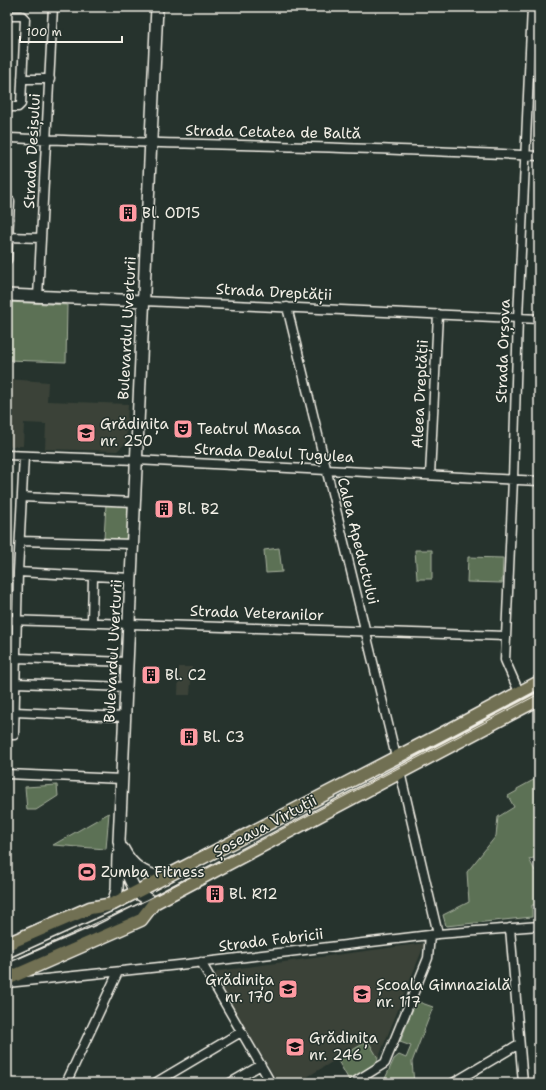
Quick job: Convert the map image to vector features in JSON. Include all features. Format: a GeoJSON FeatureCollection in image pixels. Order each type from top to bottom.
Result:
{"type":"FeatureCollection","features":[{"type":"Feature","properties":{"kind":"main road","name":"Bulevardul Uverturii"},"geometry":{"type":"LineString","coordinates":[[136,892],[124,867],[119,841],[157,7]]}},
{"type":"Feature","properties":{"kind":"main road","name":"Strada Dreptății"},"geometry":{"type":"LineString","coordinates":[[7,295],[144,301]]}},
{"type":"Feature","properties":{"kind":"main road","name":"Șoseaua Virtuții"},"geometry":{"type":"LineString","coordinates":[[7,944],[90,908],[113,904],[539,682]]}},
{"type":"Feature","properties":{"kind":"main road","name":"Șoseaua Virtuții"},"geometry":{"type":"LineString","coordinates":[[7,979],[141,920],[154,903],[539,699]]}},
{"type":"Feature","properties":{"kind":"main road"},"geometry":{"type":"LineString","coordinates":[[119,841],[130,860],[138,868],[148,874],[164,878]]}},
{"type":"Feature","properties":{"kind":"main road"},"geometry":{"type":"LineString","coordinates":[[7,952],[93,915],[113,904],[117,890],[119,841]]}},
{"type":"Feature","properties":{"kind":"main road"},"geometry":{"type":"LineString","coordinates":[[136,892],[154,903]]}},
{"type":"Feature","properties":{"kind":"main road"},"geometry":{"type":"LineString","coordinates":[[7,970],[100,930],[154,903]]}},
{"type":"Feature","properties":{"kind":"street","name":"Strada Desișului"},"geometry":{"type":"LineString","coordinates":[[38,296],[53,7]]}},
{"type":"Feature","properties":{"kind":"street","name":"Strada Orșova"},"geometry":{"type":"LineString","coordinates":[[520,692],[505,663],[532,7]]}},
{"type":"Feature","properties":{"kind":"street"},"geometry":{"type":"LineString","coordinates":[[7,16],[22,16],[25,19],[20,107],[7,107]]}},
{"type":"Feature","properties":{"kind":"street"},"geometry":{"type":"LineString","coordinates":[[22,79],[50,79]]}},
{"type":"Feature","properties":{"kind":"street","name":"Strada Cetatea de Baltă"},"geometry":{"type":"LineString","coordinates":[[7,138],[151,144],[357,147],[539,156]]}},
{"type":"Feature","properties":{"kind":"street"},"geometry":{"type":"LineString","coordinates":[[7,201],[10,201],[7,260]]}},
{"type":"Feature","properties":{"kind":"street"},"geometry":{"type":"LineString","coordinates":[[8,237],[41,238]]}},
{"type":"Feature","properties":{"kind":"street","name":"Strada Dreptății"},"geometry":{"type":"LineString","coordinates":[[144,301],[539,319]]}},
{"type":"Feature","properties":{"kind":"street","name":"Calea Apeductului"},"geometry":{"type":"LineString","coordinates":[[287,307],[396,757]]}},
{"type":"Feature","properties":{"kind":"street","name":"Aleea Dreptății"},"geometry":{"type":"LineString","coordinates":[[430,475],[438,314]]}},
{"type":"Feature","properties":{"kind":"street","name":"Strada Dealul Țugulea"},"geometry":{"type":"LineString","coordinates":[[7,456],[136,460],[539,481]]}},
{"type":"Feature","properties":{"kind":"street"},"geometry":{"type":"LineString","coordinates":[[11,735],[15,712],[18,572],[24,456]]}},
{"type":"Feature","properties":{"kind":"street"},"geometry":{"type":"LineString","coordinates":[[22,497],[134,502]]}},
{"type":"Feature","properties":{"kind":"street"},"geometry":{"type":"LineString","coordinates":[[20,541],[132,544]]}},
{"type":"Feature","properties":{"kind":"street"},"geometry":{"type":"LineString","coordinates":[[18,572],[131,578]]}},
{"type":"Feature","properties":{"kind":"street"},"geometry":{"type":"LineString","coordinates":[[92,622],[93,576]]}},
{"type":"Feature","properties":{"kind":"street","name":"Strada Veteranilor"},"geometry":{"type":"LineString","coordinates":[[7,620],[129,622],[506,636]]}},
{"type":"Feature","properties":{"kind":"street"},"geometry":{"type":"LineString","coordinates":[[16,658],[127,662]]}},
{"type":"Feature","properties":{"kind":"street"},"geometry":{"type":"LineString","coordinates":[[16,683],[126,687]]}},
{"type":"Feature","properties":{"kind":"street"},"geometry":{"type":"LineString","coordinates":[[15,712],[125,717]]}},
{"type":"Feature","properties":{"kind":"street"},"geometry":{"type":"LineString","coordinates":[[353,1083],[382,1066],[386,1061],[428,958],[434,935],[400,772]]}},
{"type":"Feature","properties":{"kind":"street"},"geometry":{"type":"LineString","coordinates":[[7,774],[122,779]]}},
{"type":"Feature","properties":{"kind":"street","name":"Strada Fabricii"},"geometry":{"type":"LineString","coordinates":[[7,983],[118,972],[434,935],[539,926]]}},
{"type":"Feature","properties":{"kind":"street"},"geometry":{"type":"LineString","coordinates":[[510,928],[523,1083]]}},
{"type":"Feature","properties":{"kind":"street"},"geometry":{"type":"LineString","coordinates":[[201,962],[271,1083]]}},
{"type":"Feature","properties":{"kind":"street"},"geometry":{"type":"LineString","coordinates":[[66,1083],[118,972]]}},
{"type":"Feature","properties":{"kind":"street"},"geometry":{"type":"LineString","coordinates":[[155,1083],[241,1032]]}},
{"type":"Feature","properties":{"kind":"street"},"geometry":{"type":"LineString","coordinates":[[453,1083],[519,1044]]}},
{"type":"Feature","properties":{"kind":"street"},"geometry":{"type":"LineString","coordinates":[[230,1083],[260,1065]]}},
{"type":"Feature","properties":{"kind":"shaded area","name":"Grădinița nr. 250"},"geometry":{"type":"Polygon","coordinates":[[[7,379],[48,382],[47,401],[128,404],[126,443],[117,451],[45,449],[46,424],[24,423],[23,446],[7,446],[7,379]]]}},
{"type":"Feature","properties":{"kind":"shaded area"},"geometry":{"type":"Polygon","coordinates":[[[179,667],[192,667],[190,695],[178,695],[179,667]]]}},
{"type":"Feature","properties":{"kind":"shaded area"},"geometry":{"type":"Polygon","coordinates":[[[425,943],[376,1064],[349,1080],[337,1059],[297,1083],[278,1083],[214,975],[218,971],[425,943]]]}},
{"type":"Feature","properties":{"kind":"green space"},"geometry":{"type":"Polygon","coordinates":[[[7,302],[67,305],[66,362],[7,360],[7,302]]]}},
{"type":"Feature","properties":{"kind":"green space"},"geometry":{"type":"Polygon","coordinates":[[[106,504],[131,505],[130,540],[104,539],[106,504]]]}},
{"type":"Feature","properties":{"kind":"green space"},"geometry":{"type":"Polygon","coordinates":[[[279,548],[282,572],[266,573],[264,550],[279,548]]]}},
{"type":"Feature","properties":{"kind":"green space"},"geometry":{"type":"Polygon","coordinates":[[[415,550],[432,550],[432,579],[417,579],[415,550]]]}},
{"type":"Feature","properties":{"kind":"green space"},"geometry":{"type":"Polygon","coordinates":[[[468,557],[503,558],[502,583],[467,582],[468,557]]]}},
{"type":"Feature","properties":{"kind":"green space"},"geometry":{"type":"Polygon","coordinates":[[[539,777],[539,790],[537,791],[539,795],[539,857],[529,859],[539,879],[539,905],[532,905],[532,917],[446,926],[443,915],[469,902],[467,872],[496,836],[498,817],[514,807],[508,796],[517,791],[517,789],[539,777]]]}},
{"type":"Feature","properties":{"kind":"green space"},"geometry":{"type":"Polygon","coordinates":[[[57,785],[58,796],[36,810],[27,810],[25,787],[57,785]]]}},
{"type":"Feature","properties":{"kind":"green space"},"geometry":{"type":"Polygon","coordinates":[[[109,813],[106,849],[53,845],[109,813]]]}},
{"type":"Feature","properties":{"kind":"green space"},"geometry":{"type":"Polygon","coordinates":[[[416,1001],[433,1007],[412,1062],[414,1083],[383,1083],[394,1059],[399,1055],[406,1058],[411,1046],[400,1042],[416,1001]]]}},
{"type":"Feature","properties":{"kind":"green space"},"geometry":{"type":"Polygon","coordinates":[[[368,1041],[378,1058],[376,1064],[349,1080],[337,1059],[368,1041]]]}},
{"type":"Feature","properties":{"kind":"tram line"},"geometry":{"type":"LineString","coordinates":[[7,963],[147,900],[539,694]]}},
{"type":"Feature","properties":{"kind":"place","name":"Bl. OD15"},"geometry":{"type":"Point","coordinates":[128,213]}},
{"type":"Feature","properties":{"kind":"place","name":"Teatrul Masca"},"geometry":{"type":"Point","coordinates":[183,429]}},
{"type":"Feature","properties":{"kind":"place","name":"Grădinița nr. 250"},"geometry":{"type":"Point","coordinates":[86,433]}},
{"type":"Feature","properties":{"kind":"place","name":"Bl. B2"},"geometry":{"type":"Point","coordinates":[164,509]}},
{"type":"Feature","properties":{"kind":"place","name":"Bl. C2"},"geometry":{"type":"Point","coordinates":[151,675]}},
{"type":"Feature","properties":{"kind":"place","name":"Bl. C3"},"geometry":{"type":"Point","coordinates":[189,737]}},
{"type":"Feature","properties":{"kind":"place","name":"Zumba Fitness"},"geometry":{"type":"Point","coordinates":[87,872]}},
{"type":"Feature","properties":{"kind":"place","name":"Bl. R12"},"geometry":{"type":"Point","coordinates":[215,894]}},
{"type":"Feature","properties":{"kind":"place","name":"Grădinița nr. 170"},"geometry":{"type":"Point","coordinates":[288,989]}},
{"type":"Feature","properties":{"kind":"place","name":"Școala Gimnazială nr. 117"},"geometry":{"type":"Point","coordinates":[362,994]}},
{"type":"Feature","properties":{"kind":"place","name":"Grădinița nr. 246"},"geometry":{"type":"Point","coordinates":[295,1047]}}]}
